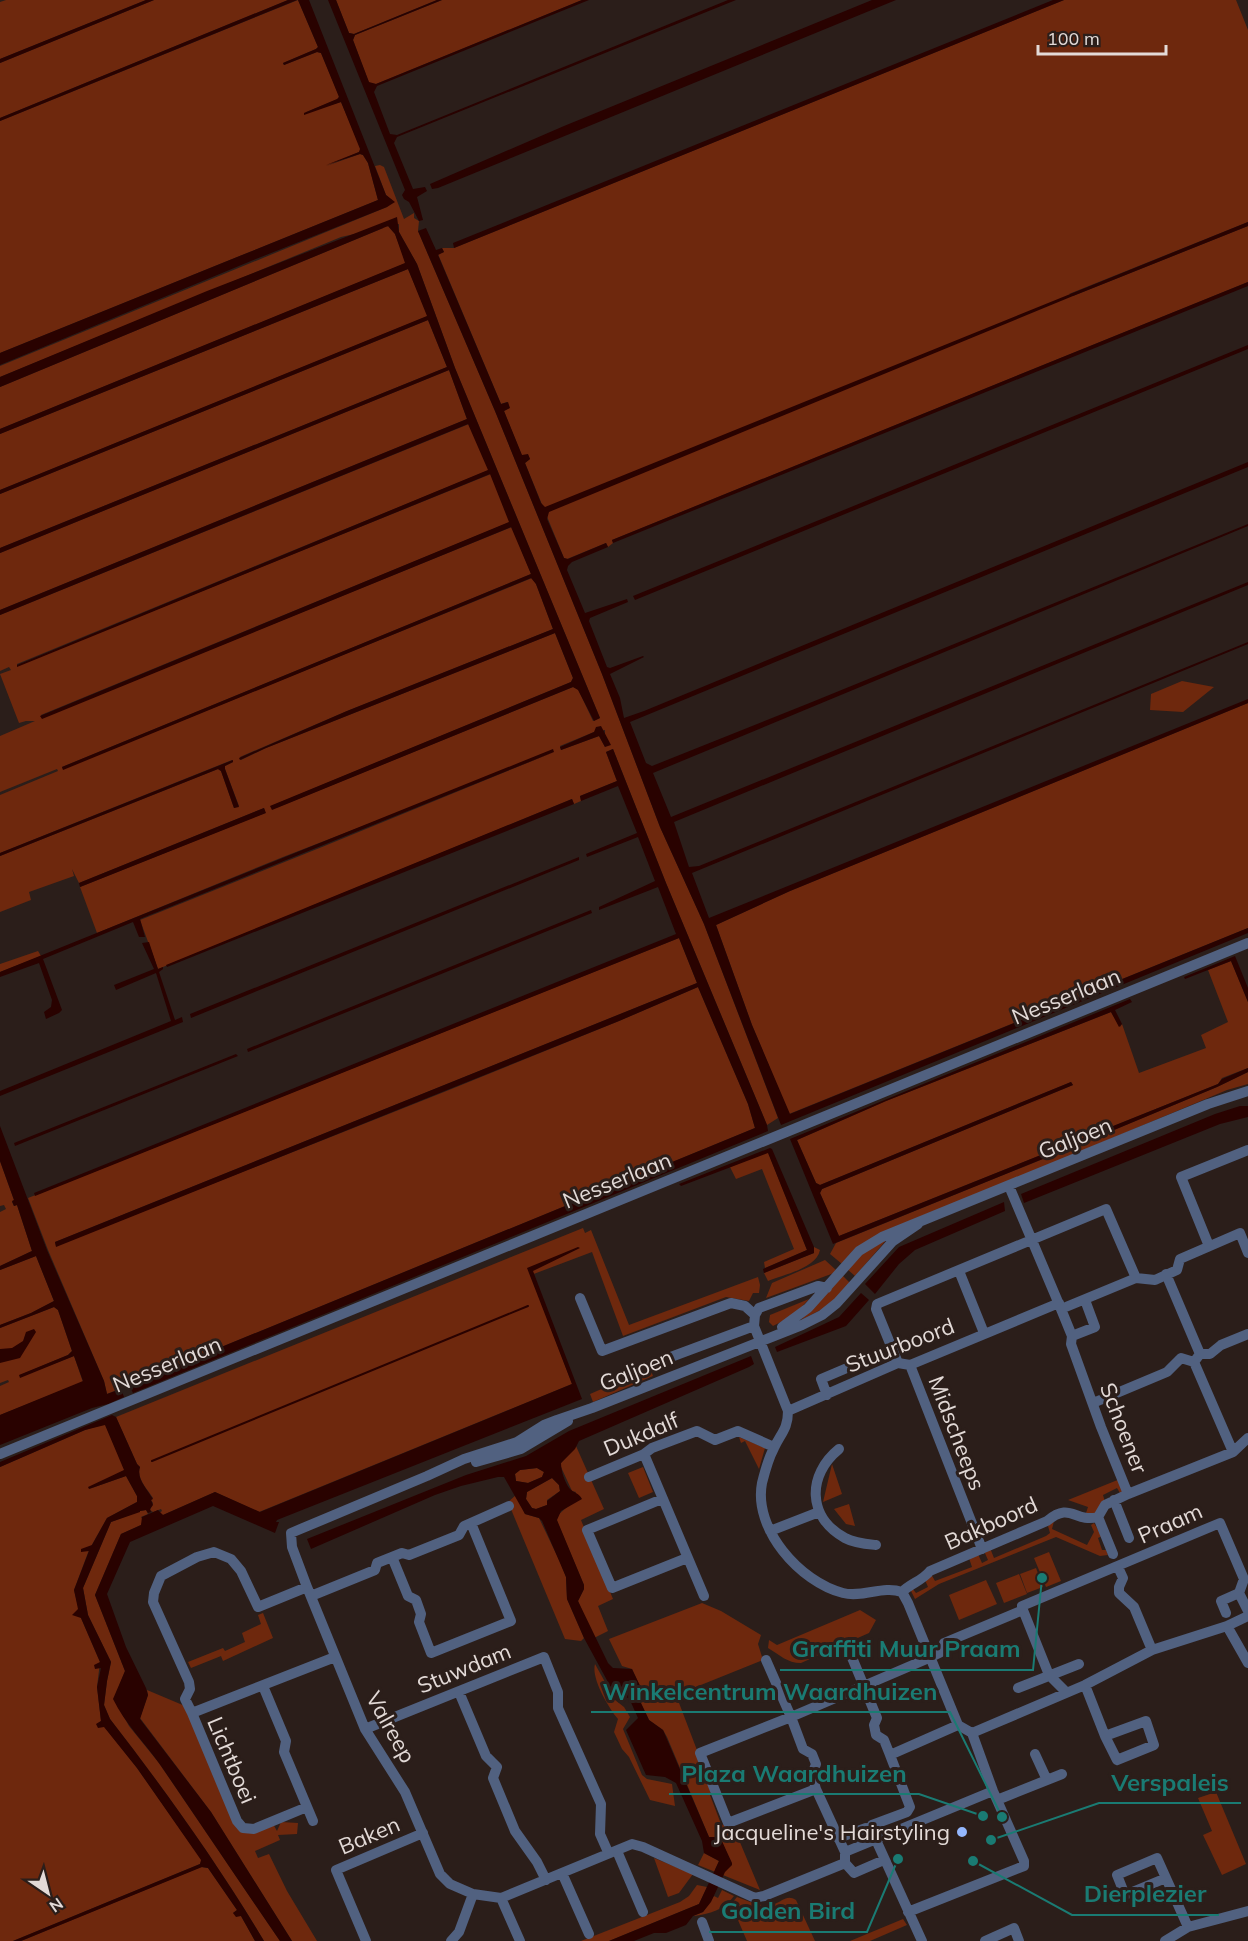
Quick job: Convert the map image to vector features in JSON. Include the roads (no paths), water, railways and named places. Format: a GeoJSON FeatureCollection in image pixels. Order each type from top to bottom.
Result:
{"type":"FeatureCollection","features":[{"type":"Feature","properties":{"kind":"street","name":"Nesserlaan"},"geometry":{"type":"LineString","coordinates":[[0,1454],[1248,943]]}},
{"type":"Feature","properties":{"kind":"street","name":"Galjoen"},"geometry":{"type":"LineString","coordinates":[[761,1340],[799,1316],[859,1251],[882,1237],[1011,1191],[1208,1104],[1248,1091]]}},
{"type":"Feature","properties":{"kind":"street"},"geometry":{"type":"LineString","coordinates":[[1209,1246],[1181,1177],[1248,1150]]}},
{"type":"Feature","properties":{"kind":"street","name":"Schoener"},"geometry":{"type":"LineString","coordinates":[[1011,1191],[1072,1336],[1071,1344],[1128,1494],[1233,1452],[1248,1438]]}},
{"type":"Feature","properties":{"kind":"street"},"geometry":{"type":"LineString","coordinates":[[898,1363],[876,1309],[877,1304],[1106,1209],[1136,1278]]}},
{"type":"Feature","properties":{"kind":"street","name":"Galjoen"},"geometry":{"type":"LineString","coordinates":[[291,1533],[427,1476],[521,1449],[592,1408],[802,1325],[822,1315],[837,1303],[893,1241],[918,1224]]}},
{"type":"Feature","properties":{"kind":"street"},"geometry":{"type":"LineString","coordinates":[[1060,1306],[1085,1300],[1136,1278],[1155,1280],[1177,1270],[1180,1259],[1239,1233],[1248,1252]]}},
{"type":"Feature","properties":{"kind":"street"},"geometry":{"type":"LineString","coordinates":[[959,1271],[984,1333]]}},
{"type":"Feature","properties":{"kind":"street"},"geometry":{"type":"LineString","coordinates":[[1166,1274],[1233,1452]]}},
{"type":"Feature","properties":{"kind":"street","name":"Galjoen"},"geometry":{"type":"LineString","coordinates":[[652,1364],[754,1321],[759,1308],[818,1286],[827,1288]]}},
{"type":"Feature","properties":{"kind":"street","name":"Galjoen"},"geometry":{"type":"LineString","coordinates":[[580,1298],[602,1351],[731,1303],[745,1306],[754,1321]]}},
{"type":"Feature","properties":{"kind":"street"},"geometry":{"type":"LineString","coordinates":[[1072,1336],[1095,1327],[1085,1300]]}},
{"type":"Feature","properties":{"kind":"street","name":"Stuurboord"},"geometry":{"type":"LineString","coordinates":[[854,1365],[820,1379],[829,1394],[898,1363],[910,1365],[984,1333],[1060,1306]]}},
{"type":"Feature","properties":{"kind":"street"},"geometry":{"type":"LineString","coordinates":[[754,1321],[788,1410],[787,1424],[767,1463],[761,1490],[770,1531],[789,1559],[814,1579],[842,1592],[858,1595],[894,1589],[902,1592],[927,1642],[929,1658],[958,1725],[972,1733],[995,1795],[1024,1861],[1024,1866],[908,1912]]}},
{"type":"Feature","properties":{"kind":"street"},"geometry":{"type":"LineString","coordinates":[[1093,1403],[1167,1372],[1181,1358],[1197,1358],[1210,1354],[1221,1345],[1248,1334]]}},
{"type":"Feature","properties":{"kind":"street","name":"Midscheeps"},"geometry":{"type":"LineString","coordinates":[[910,1365],[982,1549]]}},
{"type":"Feature","properties":{"kind":"street"},"geometry":{"type":"LineString","coordinates":[[788,1410],[829,1394]]}},
{"type":"Feature","properties":{"kind":"street","name":"Dukdalf"},"geometry":{"type":"LineString","coordinates":[[589,1477],[644,1454],[652,1448],[697,1431],[715,1440],[738,1431],[774,1447]]}},
{"type":"Feature","properties":{"kind":"street"},"geometry":{"type":"LineString","coordinates":[[839,1449],[819,1473],[816,1498],[819,1512],[845,1539],[860,1544],[876,1545]]}},
{"type":"Feature","properties":{"kind":"street"},"geometry":{"type":"LineString","coordinates":[[644,1454],[704,1596]]}},
{"type":"Feature","properties":{"kind":"street"},"geometry":{"type":"LineString","coordinates":[[1113,1554],[1098,1517],[1105,1505],[1128,1494]]}},
{"type":"Feature","properties":{"kind":"street"},"geometry":{"type":"LineString","coordinates":[[662,1499],[587,1530],[612,1588],[687,1558]]}},
{"type":"Feature","properties":{"kind":"street"},"geometry":{"type":"LineString","coordinates":[[1114,1500],[1129,1538]]}},
{"type":"Feature","properties":{"kind":"street"},"geometry":{"type":"LineString","coordinates":[[192,1713],[185,1699],[190,1689],[189,1682],[153,1602],[161,1576],[197,1557],[214,1552],[231,1559],[241,1571],[258,1608],[375,1570],[377,1563],[402,1553],[409,1555],[459,1535],[464,1527],[509,1506]]}},
{"type":"Feature","properties":{"kind":"street","name":"Bakboord"},"geometry":{"type":"LineString","coordinates":[[902,1592],[909,1585],[923,1579],[930,1571],[1047,1521],[1057,1513],[1064,1511],[1089,1520],[1098,1517]]}},
{"type":"Feature","properties":{"kind":"street"},"geometry":{"type":"LineString","coordinates":[[770,1531],[819,1512]]}},
{"type":"Feature","properties":{"kind":"street","name":"Praam"},"geometry":{"type":"LineString","coordinates":[[929,1658],[947,1649],[944,1643],[1023,1610],[1022,1606],[1220,1522],[1245,1571],[1243,1595]]}},
{"type":"Feature","properties":{"kind":"street"},"geometry":{"type":"LineString","coordinates":[[393,1557],[408,1596],[416,1600],[421,1614],[418,1622],[431,1653],[511,1621],[471,1523]]}},
{"type":"Feature","properties":{"kind":"street","name":"Valreep"},"geometry":{"type":"LineString","coordinates":[[291,1533],[292,1547],[365,1730],[405,1792],[440,1874],[450,1884],[473,1894],[501,1898],[632,1844],[643,1846],[755,1898],[764,1896],[845,1858]]}},
{"type":"Feature","properties":{"kind":"street","name":"Praam"},"geometry":{"type":"LineString","coordinates":[[1118,1567],[1123,1578],[1119,1593],[1134,1607],[1152,1650]]}},
{"type":"Feature","properties":{"kind":"street"},"geometry":{"type":"LineString","coordinates":[[1226,1613],[1221,1601],[1243,1595],[1248,1611]]}},
{"type":"Feature","properties":{"kind":"street"},"geometry":{"type":"LineString","coordinates":[[1023,1610],[1048,1675],[1066,1692]]}},
{"type":"Feature","properties":{"kind":"street"},"geometry":{"type":"LineString","coordinates":[[972,1733],[1084,1685],[1152,1650],[1227,1626],[1248,1616]]}},
{"type":"Feature","properties":{"kind":"street"},"geometry":{"type":"LineString","coordinates":[[1227,1626],[1248,1663]]}},
{"type":"Feature","properties":{"kind":"street"},"geometry":{"type":"LineString","coordinates":[[838,1838],[907,1812],[910,1807],[884,1740],[876,1735],[874,1725],[877,1718],[846,1643]]}},
{"type":"Feature","properties":{"kind":"street","name":"Lichtboei"},"geometry":{"type":"LineString","coordinates":[[307,1807],[254,1829],[243,1828],[237,1821],[192,1713],[335,1657]]}},
{"type":"Feature","properties":{"kind":"street","name":"Stuwdam"},"geometry":{"type":"LineString","coordinates":[[365,1730],[544,1657],[558,1692],[558,1708],[601,1804],[600,1834],[613,1851]]}},
{"type":"Feature","properties":{"kind":"street"},"geometry":{"type":"LineString","coordinates":[[816,1789],[728,1823],[700,1754],[929,1658]]}},
{"type":"Feature","properties":{"kind":"street"},"geometry":{"type":"LineString","coordinates":[[766,1660],[803,1749],[812,1754],[816,1764],[812,1775],[816,1789],[845,1858],[854,1872],[884,1860]]}},
{"type":"Feature","properties":{"kind":"street"},"geometry":{"type":"LineString","coordinates":[[1018,1688],[1079,1664]]}},
{"type":"Feature","properties":{"kind":"street"},"geometry":{"type":"LineString","coordinates":[[1084,1685],[1105,1736],[1118,1760],[1154,1745],[1146,1721],[1105,1736]]}},
{"type":"Feature","properties":{"kind":"street"},"geometry":{"type":"LineString","coordinates":[[263,1686],[286,1741],[284,1752],[313,1821]]}},
{"type":"Feature","properties":{"kind":"street"},"geometry":{"type":"LineString","coordinates":[[459,1692],[486,1756],[496,1767],[493,1778],[515,1832],[537,1862],[546,1880]]}},
{"type":"Feature","properties":{"kind":"street"},"geometry":{"type":"LineString","coordinates":[[890,1755],[958,1725]]}},
{"type":"Feature","properties":{"kind":"street"},"geometry":{"type":"LineString","coordinates":[[1035,1754],[1047,1780]]}},
{"type":"Feature","properties":{"kind":"street"},"geometry":{"type":"LineString","coordinates":[[845,1858],[876,1840],[995,1795],[1062,1774]]}},
{"type":"Feature","properties":{"kind":"street","name":"Baken"},"geometry":{"type":"LineString","coordinates":[[366,1941],[336,1870],[423,1833]]}},
{"type":"Feature","properties":{"kind":"street"},"geometry":{"type":"LineString","coordinates":[[876,1840],[922,1941]]}},
{"type":"Feature","properties":{"kind":"street"},"geometry":{"type":"LineString","coordinates":[[613,1851],[643,1912]]}},
{"type":"Feature","properties":{"kind":"street"},"geometry":{"type":"LineString","coordinates":[[562,1873],[590,1934]]}},
{"type":"Feature","properties":{"kind":"street"},"geometry":{"type":"LineString","coordinates":[[1166,1878],[1188,1927]]}},
{"type":"Feature","properties":{"kind":"street"},"geometry":{"type":"LineString","coordinates":[[451,1941],[459,1932],[473,1894]]}},
{"type":"Feature","properties":{"kind":"street"},"geometry":{"type":"LineString","coordinates":[[501,1898],[520,1941]]}},
{"type":"Feature","properties":{"kind":"street"},"geometry":{"type":"LineString","coordinates":[[1165,1941],[1188,1927],[1248,1911]]}},
{"type":"Feature","properties":{"kind":"street"},"geometry":{"type":"LineString","coordinates":[[702,1922],[709,1941]]}},
{"type":"Feature","properties":{"kind":"street"},"geometry":{"type":"LineString","coordinates":[[985,1941],[1014,1928],[1019,1941]]}},
{"type":"Feature","properties":{"kind":"waterway"},"geometry":{"type":"LineString","coordinates":[[152,1461],[528,1306]]}},
{"type":"Feature","properties":{"kind":"place","name":"Graffiti Muur Praam"},"geometry":{"type":"Point","coordinates":[1042,1578]}},
{"type":"Feature","properties":{"kind":"place","name":"Plaza Waardhuizen"},"geometry":{"type":"Point","coordinates":[983,1816]}},
{"type":"Feature","properties":{"kind":"place","name":"Winkelcentrum Waardhuizen"},"geometry":{"type":"Point","coordinates":[1002,1817]}},
{"type":"Feature","properties":{"kind":"place","name":"Jacqueline's Hairstyling"},"geometry":{"type":"Point","coordinates":[962,1832]}},
{"type":"Feature","properties":{"kind":"place","name":"Verspaleis"},"geometry":{"type":"Point","coordinates":[991,1840]}},
{"type":"Feature","properties":{"kind":"place","name":"Golden Bird"},"geometry":{"type":"Point","coordinates":[898,1859]}},
{"type":"Feature","properties":{"kind":"place","name":"Dierplezier"},"geometry":{"type":"Point","coordinates":[973,1861]}}]}
